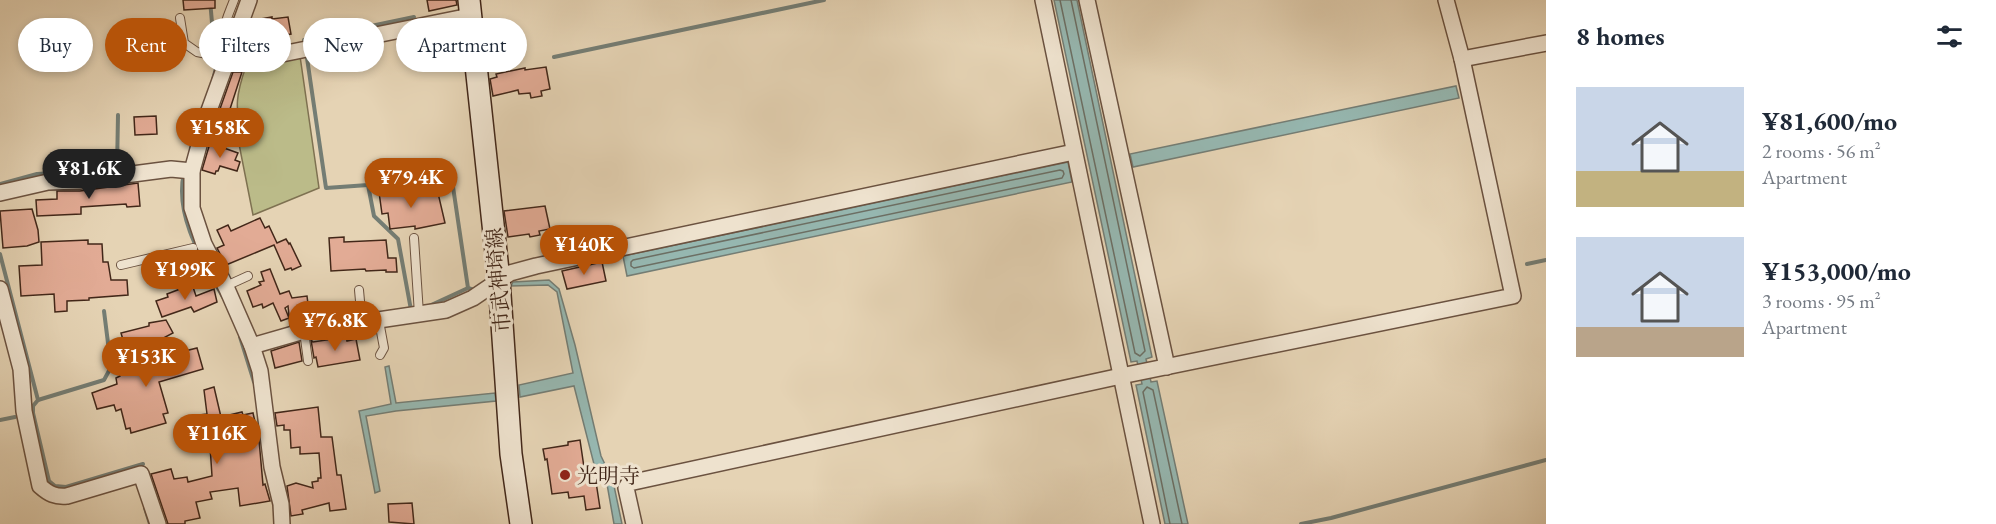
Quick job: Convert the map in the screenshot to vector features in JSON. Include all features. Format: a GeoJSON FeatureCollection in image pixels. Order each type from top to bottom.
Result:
{"type":"FeatureCollection","features":[{"type":"Feature","properties":{"kind":"main road","name":"市武神埼線"},"geometry":{"type":"LineString","coordinates":[[470,8],[499,280],[511,454],[521,524]]}},
{"type":"Feature","properties":{"kind":"street"},"geometry":{"type":"LineString","coordinates":[[241,18],[249,0]]}},
{"type":"Feature","properties":{"kind":"street"},"geometry":{"type":"LineString","coordinates":[[1043,0],[1152,524]]}},
{"type":"Feature","properties":{"kind":"street"},"geometry":{"type":"LineString","coordinates":[[1087,0],[1167,367]]}},
{"type":"Feature","properties":{"kind":"street"},"geometry":{"type":"LineString","coordinates":[[633,524],[627,489],[629,483],[1144,371],[1513,296],[1462,59],[1446,0]]}},
{"type":"Feature","properties":{"kind":"street"},"geometry":{"type":"LineString","coordinates":[[291,50],[470,8]]}},
{"type":"Feature","properties":{"kind":"street"},"geometry":{"type":"LineString","coordinates":[[1462,59],[1546,43]]}},
{"type":"Feature","properties":{"kind":"street"},"geometry":{"type":"LineString","coordinates":[[220,72],[207,116],[187,170],[192,208],[204,244],[226,286],[252,346],[260,371],[272,467],[281,504],[282,524]]}},
{"type":"Feature","properties":{"kind":"street"},"geometry":{"type":"LineString","coordinates":[[252,346],[304,332],[446,310],[472,298],[510,273],[536,266],[1074,152]]}},
{"type":"Feature","properties":{"kind":"street"},"geometry":{"type":"LineString","coordinates":[[0,193],[48,182],[79,181],[171,169],[187,170]]}},
{"type":"Feature","properties":{"kind":"street"},"geometry":{"type":"LineString","coordinates":[[0,289],[21,369],[24,411],[40,486],[48,493],[66,496],[141,474],[158,524]]}},
{"type":"Feature","properties":{"kind":"lane"},"geometry":{"type":"LineString","coordinates":[[228,18],[234,0]]}},
{"type":"Feature","properties":{"kind":"lane"},"geometry":{"type":"LineString","coordinates":[[414,238],[418,315]]}},
{"type":"Feature","properties":{"kind":"lane"},"geometry":{"type":"LineString","coordinates":[[121,265],[193,248]]}},
{"type":"Feature","properties":{"kind":"lane"},"geometry":{"type":"LineString","coordinates":[[226,286],[248,276]]}},
{"type":"Feature","properties":{"kind":"lane"},"geometry":{"type":"LineString","coordinates":[[359,290],[362,323]]}},
{"type":"Feature","properties":{"kind":"lane"},"geometry":{"type":"LineString","coordinates":[[379,321],[384,348],[380,355]]}},
{"type":"Feature","properties":{"kind":"lane"},"geometry":{"type":"LineString","coordinates":[[304,332],[308,361]]}},
{"type":"Feature","properties":{"kind":"green space"},"geometry":{"type":"Polygon","coordinates":[[[300,56],[319,188],[253,215],[238,139],[241,136],[238,93],[244,72],[291,72],[291,58],[300,56]]]}},
{"type":"Feature","properties":{"kind":"water"},"geometry":{"type":"Polygon","coordinates":[[[1054,0],[1077,0],[1152,357],[1146,359],[1151,382],[1157,381],[1188,524],[1165,524],[1136,385],[1142,384],[1137,361],[1131,362],[1054,0]]]}},
{"type":"Feature","properties":{"kind":"water"},"geometry":{"type":"Polygon","coordinates":[[[1456,86],[1459,98],[1133,167],[1130,154],[1456,86]]]}},
{"type":"Feature","properties":{"kind":"water"},"geometry":{"type":"Polygon","coordinates":[[[1068,162],[1072,182],[627,276],[623,256],[1068,162]]]}},
{"type":"Feature","properties":{"kind":"water"},"geometry":{"type":"Polygon","coordinates":[[[549,280],[559,289],[575,345],[601,456],[613,481],[622,524],[614,524],[607,484],[596,472],[574,386],[520,397],[519,385],[573,373],[557,292],[548,285],[511,286],[513,282],[549,280]]]}},
{"type":"Feature","properties":{"kind":"water"},"geometry":{"type":"Polygon","coordinates":[[[389,366],[396,403],[495,393],[496,401],[366,416],[380,491],[375,493],[359,411],[391,404],[385,367],[389,366]]]}},
{"type":"Feature","properties":{"kind":"building"},"geometry":{"type":"Polygon","coordinates":[[[183,0],[215,0],[215,8],[184,10],[183,0]]]}},
{"type":"Feature","properties":{"kind":"building"},"geometry":{"type":"Polygon","coordinates":[[[427,0],[456,0],[457,5],[429,11],[427,0]]]}},
{"type":"Feature","properties":{"kind":"building"},"geometry":{"type":"Polygon","coordinates":[[[546,67],[550,89],[541,91],[542,96],[531,98],[530,93],[519,94],[518,90],[493,96],[490,79],[497,77],[496,74],[527,72],[527,70],[546,67]]]}},
{"type":"Feature","properties":{"kind":"building"},"geometry":{"type":"Polygon","coordinates":[[[233,72],[242,72],[230,109],[234,110],[230,118],[235,120],[232,128],[215,123],[233,72]]]}},
{"type":"Feature","properties":{"kind":"building"},"geometry":{"type":"Polygon","coordinates":[[[156,116],[157,134],[135,135],[134,117],[156,116]]]}},
{"type":"Feature","properties":{"kind":"building"},"geometry":{"type":"Polygon","coordinates":[[[210,143],[238,153],[235,160],[240,162],[237,171],[220,166],[215,174],[202,170],[210,143]]]}},
{"type":"Feature","properties":{"kind":"building"},"geometry":{"type":"Polygon","coordinates":[[[138,183],[140,206],[127,207],[126,204],[81,207],[81,214],[37,216],[36,200],[57,199],[57,191],[80,191],[138,183]]]}},
{"type":"Feature","properties":{"kind":"building"},"geometry":{"type":"Polygon","coordinates":[[[410,187],[411,197],[438,193],[445,223],[415,229],[415,226],[390,229],[388,213],[382,214],[379,192],[410,187]]]}},
{"type":"Feature","properties":{"kind":"building"},"geometry":{"type":"Polygon","coordinates":[[[545,206],[550,229],[539,231],[540,235],[530,237],[529,234],[508,237],[504,211],[545,206]]]}},
{"type":"Feature","properties":{"kind":"building"},"geometry":{"type":"Polygon","coordinates":[[[32,209],[39,242],[27,246],[3,248],[0,211],[32,209]]]}},
{"type":"Feature","properties":{"kind":"building"},"geometry":{"type":"Polygon","coordinates":[[[260,218],[265,228],[269,226],[277,243],[286,239],[290,243],[301,266],[285,270],[274,245],[226,265],[217,248],[224,245],[217,230],[228,225],[231,231],[260,218]]]}},
{"type":"Feature","properties":{"kind":"building"},"geometry":{"type":"Polygon","coordinates":[[[344,237],[344,242],[386,240],[388,258],[396,258],[397,272],[366,271],[365,269],[331,271],[329,238],[344,237]]]}},
{"type":"Feature","properties":{"kind":"building"},"geometry":{"type":"Polygon","coordinates":[[[88,240],[88,244],[102,244],[103,262],[108,262],[111,280],[127,280],[128,295],[67,301],[67,311],[55,312],[54,294],[21,296],[19,266],[42,265],[41,242],[88,240]]]}},
{"type":"Feature","properties":{"kind":"building"},"geometry":{"type":"Polygon","coordinates":[[[602,262],[606,281],[567,289],[562,271],[602,262]]]}},
{"type":"Feature","properties":{"kind":"building"},"geometry":{"type":"Polygon","coordinates":[[[270,269],[280,294],[289,291],[292,298],[307,296],[310,320],[290,325],[288,306],[285,308],[289,318],[281,321],[273,303],[263,308],[262,304],[253,307],[247,291],[261,285],[259,282],[264,281],[261,272],[270,269]]]}},
{"type":"Feature","properties":{"kind":"building"},"geometry":{"type":"Polygon","coordinates":[[[188,286],[189,289],[193,287],[196,296],[214,289],[217,302],[194,312],[191,307],[162,317],[156,301],[188,286]]]}},
{"type":"Feature","properties":{"kind":"building"},"geometry":{"type":"Polygon","coordinates":[[[166,320],[173,333],[128,357],[121,333],[149,326],[149,323],[166,320]]]}},
{"type":"Feature","properties":{"kind":"building"},"geometry":{"type":"Polygon","coordinates":[[[346,337],[347,341],[356,339],[360,360],[318,367],[311,340],[313,342],[346,337]]]}},
{"type":"Feature","properties":{"kind":"building"},"geometry":{"type":"Polygon","coordinates":[[[299,342],[302,361],[275,368],[271,351],[299,342]]]}},
{"type":"Feature","properties":{"kind":"building"},"geometry":{"type":"Polygon","coordinates":[[[197,348],[203,369],[159,382],[168,413],[163,414],[166,423],[131,433],[130,428],[126,429],[121,409],[116,411],[114,405],[97,409],[92,393],[117,384],[116,378],[120,376],[118,368],[177,351],[177,353],[197,348]]]}},
{"type":"Feature","properties":{"kind":"building"},"geometry":{"type":"Polygon","coordinates":[[[214,387],[221,417],[242,412],[243,415],[253,413],[259,440],[263,485],[265,484],[270,501],[240,506],[238,488],[210,492],[212,499],[196,502],[200,518],[185,521],[185,524],[168,524],[151,474],[171,469],[174,479],[187,477],[188,482],[212,476],[210,446],[197,448],[194,425],[202,424],[200,415],[207,414],[204,390],[214,387]]]}},
{"type":"Feature","properties":{"kind":"building"},"geometry":{"type":"Polygon","coordinates":[[[318,407],[321,437],[332,437],[337,475],[341,475],[346,509],[330,511],[329,503],[302,510],[303,514],[291,516],[287,486],[296,483],[313,488],[312,482],[321,478],[319,453],[300,454],[300,447],[291,448],[290,430],[284,430],[284,425],[277,426],[275,413],[318,407]]]}},
{"type":"Feature","properties":{"kind":"building"},"geometry":{"type":"Polygon","coordinates":[[[580,440],[585,474],[590,473],[591,482],[596,482],[600,508],[586,510],[584,496],[569,498],[568,492],[552,494],[547,459],[545,460],[543,449],[568,445],[568,442],[580,440]]]}},
{"type":"Feature","properties":{"kind":"building"},"geometry":{"type":"Polygon","coordinates":[[[412,503],[414,524],[389,522],[388,504],[412,503]]]}},
{"type":"Feature","properties":{"kind":"waterway"},"geometry":{"type":"LineString","coordinates":[[210,0],[216,68],[213,80]]}},
{"type":"Feature","properties":{"kind":"waterway"},"geometry":{"type":"LineString","coordinates":[[554,57],[824,0]]}},
{"type":"Feature","properties":{"kind":"waterway"},"geometry":{"type":"LineString","coordinates":[[384,23],[414,17]]}},
{"type":"Feature","properties":{"kind":"waterway"},"geometry":{"type":"LineString","coordinates":[[309,72],[326,188],[410,179]]}},
{"type":"Feature","properties":{"kind":"waterway"},"geometry":{"type":"LineString","coordinates":[[0,184],[37,174],[117,169],[118,115]]}},
{"type":"Feature","properties":{"kind":"waterway"},"geometry":{"type":"LineString","coordinates":[[184,173],[183,205],[192,238],[223,297]]}},
{"type":"Feature","properties":{"kind":"waterway"},"geometry":{"type":"LineString","coordinates":[[423,179],[452,180],[468,288],[474,290]]}},
{"type":"Feature","properties":{"kind":"waterway"},"geometry":{"type":"LineString","coordinates":[[368,185],[374,216],[398,239],[411,310]]}},
{"type":"Feature","properties":{"kind":"waterway"},"geometry":{"type":"LineString","coordinates":[[0,254],[38,400],[33,406],[33,413],[49,481],[55,486],[66,487],[143,464]]}},
{"type":"Feature","properties":{"kind":"waterway"},"geometry":{"type":"LineString","coordinates":[[1527,264],[1546,260]]}},
{"type":"Feature","properties":{"kind":"waterway"},"geometry":{"type":"LineString","coordinates":[[429,306],[468,288]]}},
{"type":"Feature","properties":{"kind":"waterway"},"geometry":{"type":"LineString","coordinates":[[38,400],[104,380],[111,367],[104,311]]}},
{"type":"Feature","properties":{"kind":"waterway"},"geometry":{"type":"LineString","coordinates":[[240,337],[254,382]]}},
{"type":"Feature","properties":{"kind":"waterway"},"geometry":{"type":"LineString","coordinates":[[0,420],[15,417]]}},
{"type":"Feature","properties":{"kind":"waterway"},"geometry":{"type":"LineString","coordinates":[[1301,524],[1546,460]]}},
{"type":"Feature","properties":{"kind":"waterway"},"geometry":{"type":"LineString","coordinates":[[145,508],[150,524]]}},
{"type":"Feature","properties":{"kind":"place","name":"光明寺"},"geometry":{"type":"Point","coordinates":[565,475]}}]}
